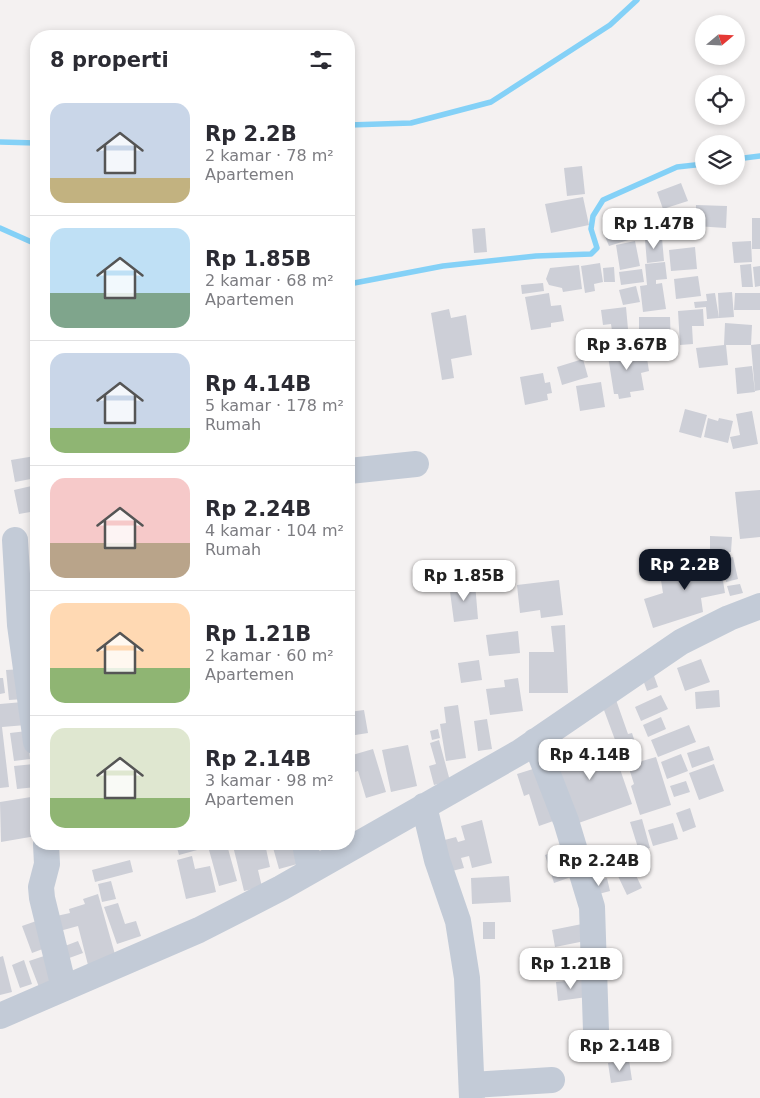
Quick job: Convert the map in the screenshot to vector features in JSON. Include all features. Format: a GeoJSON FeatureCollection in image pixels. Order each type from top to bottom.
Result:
{"type":"FeatureCollection","features":[{"type":"Feature","properties":{"kind":"street"},"geometry":{"type":"LineString","coordinates":[[355,470],[416,464]]}},
{"type":"Feature","properties":{"kind":"street"},"geometry":{"type":"LineString","coordinates":[[15,540],[20,625],[30,698]]}},
{"type":"Feature","properties":{"kind":"street"},"geometry":{"type":"LineString","coordinates":[[355,845],[535,741],[681,642],[722,621],[760,606]]}},
{"type":"Feature","properties":{"kind":"street"},"geometry":{"type":"LineString","coordinates":[[535,741],[566,822],[592,907],[596,1030]]}},
{"type":"Feature","properties":{"kind":"street"},"geometry":{"type":"LineString","coordinates":[[424,806],[437,860],[458,921],[467,978],[472,1092],[552,1080]]}},
{"type":"Feature","properties":{"kind":"street"},"geometry":{"type":"LineString","coordinates":[[47,850],[48,864],[41,887],[42,898],[64,988]]}},
{"type":"Feature","properties":{"kind":"street"},"geometry":{"type":"LineString","coordinates":[[306,850],[310,870]]}},
{"type":"Feature","properties":{"kind":"street"},"geometry":{"type":"LineString","coordinates":[[0,1016],[199,930],[281,888],[346,850]]}},
{"type":"Feature","properties":{"kind":"building"},"geometry":{"type":"Polygon","coordinates":[[[582,166],[585,194],[567,196],[564,168],[582,166]]]}},
{"type":"Feature","properties":{"kind":"building"},"geometry":{"type":"Polygon","coordinates":[[[681,183],[688,201],[663,209],[657,192],[681,183]]]}},
{"type":"Feature","properties":{"kind":"building"},"geometry":{"type":"Polygon","coordinates":[[[583,197],[589,225],[551,233],[545,204],[583,197]]]}},
{"type":"Feature","properties":{"kind":"building"},"geometry":{"type":"Polygon","coordinates":[[[696,205],[727,206],[726,228],[695,226],[696,205]]]}},
{"type":"Feature","properties":{"kind":"building"},"geometry":{"type":"Polygon","coordinates":[[[620,210],[625,225],[647,216],[654,232],[609,246],[604,234],[611,232],[605,216],[620,210]]]}},
{"type":"Feature","properties":{"kind":"building"},"geometry":{"type":"Polygon","coordinates":[[[752,218],[760,218],[760,249],[752,249],[752,218]]]}},
{"type":"Feature","properties":{"kind":"building"},"geometry":{"type":"Polygon","coordinates":[[[485,228],[487,252],[474,253],[472,229],[485,228]]]}},
{"type":"Feature","properties":{"kind":"building"},"geometry":{"type":"Polygon","coordinates":[[[662,238],[664,261],[647,263],[645,240],[662,238]]]}},
{"type":"Feature","properties":{"kind":"building"},"geometry":{"type":"Polygon","coordinates":[[[635,241],[640,266],[620,270],[616,245],[635,241]]]}},
{"type":"Feature","properties":{"kind":"building"},"geometry":{"type":"Polygon","coordinates":[[[751,241],[752,262],[734,263],[732,242],[751,241]]]}},
{"type":"Feature","properties":{"kind":"building"},"geometry":{"type":"Polygon","coordinates":[[[695,247],[697,269],[671,271],[669,250],[695,247]]]}},
{"type":"Feature","properties":{"kind":"building"},"geometry":{"type":"Polygon","coordinates":[[[665,262],[667,279],[656,280],[656,284],[662,283],[666,309],[643,312],[640,286],[647,285],[645,264],[665,262]]]}},
{"type":"Feature","properties":{"kind":"building"},"geometry":{"type":"Polygon","coordinates":[[[600,263],[603,282],[594,284],[595,291],[585,293],[581,266],[600,263]]]}},
{"type":"Feature","properties":{"kind":"building"},"geometry":{"type":"Polygon","coordinates":[[[751,264],[753,287],[742,287],[740,265],[751,264]]]}},
{"type":"Feature","properties":{"kind":"building"},"geometry":{"type":"Polygon","coordinates":[[[579,265],[582,289],[563,292],[562,288],[549,285],[546,279],[550,268],[579,265]]]}},
{"type":"Feature","properties":{"kind":"building"},"geometry":{"type":"Polygon","coordinates":[[[760,266],[760,286],[755,287],[753,267],[760,266]]]}},
{"type":"Feature","properties":{"kind":"building"},"geometry":{"type":"Polygon","coordinates":[[[614,267],[615,282],[604,282],[603,268],[614,267]]]}},
{"type":"Feature","properties":{"kind":"building"},"geometry":{"type":"Polygon","coordinates":[[[642,269],[644,282],[621,285],[619,272],[642,269]]]}},
{"type":"Feature","properties":{"kind":"building"},"geometry":{"type":"Polygon","coordinates":[[[698,276],[701,296],[676,299],[674,279],[698,276]]]}},
{"type":"Feature","properties":{"kind":"building"},"geometry":{"type":"Polygon","coordinates":[[[543,283],[544,291],[522,294],[521,285],[543,283]]]}},
{"type":"Feature","properties":{"kind":"building"},"geometry":{"type":"Polygon","coordinates":[[[636,286],[640,302],[623,305],[619,290],[636,286]]]}},
{"type":"Feature","properties":{"kind":"building"},"geometry":{"type":"Polygon","coordinates":[[[732,292],[734,317],[719,318],[718,293],[732,292]]]}},
{"type":"Feature","properties":{"kind":"building"},"geometry":{"type":"Polygon","coordinates":[[[549,293],[551,306],[561,305],[564,321],[551,323],[551,327],[531,330],[525,297],[549,293]]]}},
{"type":"Feature","properties":{"kind":"building"},"geometry":{"type":"Polygon","coordinates":[[[715,293],[719,318],[707,319],[706,307],[695,308],[694,302],[707,301],[706,294],[715,293]]]}},
{"type":"Feature","properties":{"kind":"building"},"geometry":{"type":"Polygon","coordinates":[[[735,293],[760,293],[760,310],[734,310],[735,293]]]}},
{"type":"Feature","properties":{"kind":"building"},"geometry":{"type":"Polygon","coordinates":[[[626,307],[628,329],[625,329],[626,337],[613,338],[611,324],[603,325],[601,310],[626,307]]]}},
{"type":"Feature","properties":{"kind":"building"},"geometry":{"type":"Polygon","coordinates":[[[449,309],[451,318],[466,315],[472,355],[451,359],[454,378],[442,380],[431,313],[449,309]]]}},
{"type":"Feature","properties":{"kind":"building"},"geometry":{"type":"Polygon","coordinates":[[[703,309],[704,326],[692,326],[693,344],[680,345],[678,311],[703,309]]]}},
{"type":"Feature","properties":{"kind":"building"},"geometry":{"type":"Polygon","coordinates":[[[639,317],[670,317],[671,345],[635,346],[634,330],[639,329],[639,317]]]}},
{"type":"Feature","properties":{"kind":"building"},"geometry":{"type":"Polygon","coordinates":[[[725,323],[752,325],[751,345],[726,345],[728,365],[699,368],[696,348],[724,345],[725,323]]]}},
{"type":"Feature","properties":{"kind":"building"},"geometry":{"type":"Polygon","coordinates":[[[760,344],[760,390],[755,391],[751,345],[760,344]]]}},
{"type":"Feature","properties":{"kind":"building"},"geometry":{"type":"Polygon","coordinates":[[[627,348],[628,354],[646,352],[649,371],[641,373],[644,390],[630,392],[631,397],[619,399],[618,394],[614,394],[607,350],[627,348]]]}},
{"type":"Feature","properties":{"kind":"building"},"geometry":{"type":"Polygon","coordinates":[[[583,359],[588,377],[562,385],[557,367],[583,359]]]}},
{"type":"Feature","properties":{"kind":"building"},"geometry":{"type":"Polygon","coordinates":[[[752,366],[755,392],[737,394],[735,368],[752,366]]]}},
{"type":"Feature","properties":{"kind":"building"},"geometry":{"type":"Polygon","coordinates":[[[543,373],[545,383],[550,382],[552,393],[547,394],[548,400],[525,405],[520,377],[543,373]]]}},
{"type":"Feature","properties":{"kind":"building"},"geometry":{"type":"Polygon","coordinates":[[[601,382],[605,407],[580,411],[576,386],[601,382]]]}},
{"type":"Feature","properties":{"kind":"building"},"geometry":{"type":"Polygon","coordinates":[[[685,409],[707,415],[701,438],[679,432],[685,409]]]}},
{"type":"Feature","properties":{"kind":"building"},"geometry":{"type":"Polygon","coordinates":[[[752,411],[758,444],[733,449],[730,437],[740,435],[736,414],[752,411]]]}},
{"type":"Feature","properties":{"kind":"building"},"geometry":{"type":"Polygon","coordinates":[[[708,418],[718,421],[719,418],[733,421],[728,443],[704,437],[708,418]]]}},
{"type":"Feature","properties":{"kind":"building"},"geometry":{"type":"Polygon","coordinates":[[[30,457],[30,479],[15,482],[11,460],[30,457]]]}},
{"type":"Feature","properties":{"kind":"building"},"geometry":{"type":"Polygon","coordinates":[[[30,486],[30,512],[19,514],[14,490],[30,486]]]}},
{"type":"Feature","properties":{"kind":"building"},"geometry":{"type":"Polygon","coordinates":[[[760,490],[760,537],[740,539],[735,492],[760,490]]]}},
{"type":"Feature","properties":{"kind":"building"},"geometry":{"type":"Polygon","coordinates":[[[710,536],[732,537],[731,552],[710,551],[710,536]]]}},
{"type":"Feature","properties":{"kind":"building"},"geometry":{"type":"Polygon","coordinates":[[[719,557],[725,593],[701,598],[703,612],[653,628],[644,599],[663,593],[659,568],[719,557]]]}},
{"type":"Feature","properties":{"kind":"building"},"geometry":{"type":"Polygon","coordinates":[[[733,557],[738,579],[726,582],[721,560],[733,557]]]}},
{"type":"Feature","properties":{"kind":"building"},"geometry":{"type":"Polygon","coordinates":[[[559,580],[563,615],[541,618],[540,610],[520,613],[517,585],[559,580]]]}},
{"type":"Feature","properties":{"kind":"building"},"geometry":{"type":"Polygon","coordinates":[[[475,583],[478,619],[454,622],[449,584],[475,583]]]}},
{"type":"Feature","properties":{"kind":"building"},"geometry":{"type":"Polygon","coordinates":[[[740,584],[743,593],[730,596],[727,586],[740,584]]]}},
{"type":"Feature","properties":{"kind":"building"},"geometry":{"type":"Polygon","coordinates":[[[24,602],[30,602],[30,620],[25,621],[24,602]]]}},
{"type":"Feature","properties":{"kind":"building"},"geometry":{"type":"Polygon","coordinates":[[[565,625],[568,693],[529,693],[529,652],[554,652],[551,626],[565,625]]]}},
{"type":"Feature","properties":{"kind":"building"},"geometry":{"type":"Polygon","coordinates":[[[518,631],[520,653],[489,656],[486,635],[518,631]]]}},
{"type":"Feature","properties":{"kind":"building"},"geometry":{"type":"Polygon","coordinates":[[[701,659],[710,682],[685,691],[677,668],[701,659]]]}},
{"type":"Feature","properties":{"kind":"building"},"geometry":{"type":"Polygon","coordinates":[[[479,660],[482,680],[461,683],[458,663],[479,660]]]}},
{"type":"Feature","properties":{"kind":"building"},"geometry":{"type":"Polygon","coordinates":[[[22,669],[24,699],[9,700],[6,670],[22,669]]]}},
{"type":"Feature","properties":{"kind":"building"},"geometry":{"type":"Polygon","coordinates":[[[653,673],[658,687],[647,691],[642,677],[653,673]]]}},
{"type":"Feature","properties":{"kind":"building"},"geometry":{"type":"Polygon","coordinates":[[[0,678],[3,678],[5,693],[0,694],[0,678]]]}},
{"type":"Feature","properties":{"kind":"building"},"geometry":{"type":"Polygon","coordinates":[[[518,678],[523,711],[490,715],[486,689],[505,687],[504,680],[518,678]]]}},
{"type":"Feature","properties":{"kind":"building"},"geometry":{"type":"Polygon","coordinates":[[[719,690],[720,707],[696,709],[695,692],[719,690]]]}},
{"type":"Feature","properties":{"kind":"building"},"geometry":{"type":"Polygon","coordinates":[[[661,695],[668,709],[641,721],[635,707],[661,695]]]}},
{"type":"Feature","properties":{"kind":"building"},"geometry":{"type":"Polygon","coordinates":[[[615,697],[628,734],[632,733],[638,751],[621,756],[601,702],[615,697]]]}},
{"type":"Feature","properties":{"kind":"building"},"geometry":{"type":"Polygon","coordinates":[[[23,702],[26,725],[2,727],[9,787],[0,788],[0,704],[23,702]]]}},
{"type":"Feature","properties":{"kind":"building"},"geometry":{"type":"Polygon","coordinates":[[[458,705],[466,758],[446,761],[440,724],[446,723],[444,707],[458,705]]]}},
{"type":"Feature","properties":{"kind":"building"},"geometry":{"type":"Polygon","coordinates":[[[364,710],[368,733],[355,735],[355,711],[364,710]]]}},
{"type":"Feature","properties":{"kind":"building"},"geometry":{"type":"Polygon","coordinates":[[[661,717],[666,729],[648,737],[643,725],[661,717]]]}},
{"type":"Feature","properties":{"kind":"building"},"geometry":{"type":"Polygon","coordinates":[[[487,719],[492,749],[478,751],[474,721],[487,719]]]}},
{"type":"Feature","properties":{"kind":"building"},"geometry":{"type":"Polygon","coordinates":[[[689,725],[696,742],[658,757],[651,740],[689,725]]]}},
{"type":"Feature","properties":{"kind":"building"},"geometry":{"type":"Polygon","coordinates":[[[438,729],[440,738],[432,740],[430,731],[438,729]]]}},
{"type":"Feature","properties":{"kind":"building"},"geometry":{"type":"Polygon","coordinates":[[[27,731],[30,759],[14,761],[10,733],[27,731]]]}},
{"type":"Feature","properties":{"kind":"building"},"geometry":{"type":"Polygon","coordinates":[[[439,740],[450,781],[434,785],[429,766],[436,764],[430,743],[439,740]]]}},
{"type":"Feature","properties":{"kind":"building"},"geometry":{"type":"Polygon","coordinates":[[[610,740],[632,804],[573,825],[547,752],[564,746],[567,755],[610,740]]]}},
{"type":"Feature","properties":{"kind":"building"},"geometry":{"type":"Polygon","coordinates":[[[408,745],[417,786],[391,792],[382,750],[408,745]]]}},
{"type":"Feature","properties":{"kind":"building"},"geometry":{"type":"Polygon","coordinates":[[[709,746],[714,760],[692,768],[687,753],[709,746]]]}},
{"type":"Feature","properties":{"kind":"building"},"geometry":{"type":"Polygon","coordinates":[[[373,749],[386,792],[366,798],[358,771],[355,772],[355,754],[373,749]]]}},
{"type":"Feature","properties":{"kind":"building"},"geometry":{"type":"Polygon","coordinates":[[[681,754],[688,771],[667,779],[661,762],[681,754]]]}},
{"type":"Feature","properties":{"kind":"building"},"geometry":{"type":"Polygon","coordinates":[[[656,757],[671,805],[640,815],[631,786],[634,784],[628,765],[656,757]]]}},
{"type":"Feature","properties":{"kind":"building"},"geometry":{"type":"Polygon","coordinates":[[[30,764],[30,788],[17,789],[14,766],[30,764]]]}},
{"type":"Feature","properties":{"kind":"building"},"geometry":{"type":"Polygon","coordinates":[[[714,764],[724,791],[699,800],[689,773],[714,764]]]}},
{"type":"Feature","properties":{"kind":"building"},"geometry":{"type":"Polygon","coordinates":[[[533,769],[559,819],[539,826],[529,794],[524,796],[517,774],[533,769]]]}},
{"type":"Feature","properties":{"kind":"building"},"geometry":{"type":"Polygon","coordinates":[[[686,781],[690,792],[674,797],[670,786],[686,781]]]}},
{"type":"Feature","properties":{"kind":"building"},"geometry":{"type":"Polygon","coordinates":[[[30,797],[30,837],[1,842],[0,802],[30,797]]]}},
{"type":"Feature","properties":{"kind":"building"},"geometry":{"type":"Polygon","coordinates":[[[690,808],[696,827],[683,832],[676,813],[690,808]]]}},
{"type":"Feature","properties":{"kind":"building"},"geometry":{"type":"Polygon","coordinates":[[[642,819],[650,848],[639,851],[630,822],[642,819]]]}},
{"type":"Feature","properties":{"kind":"building"},"geometry":{"type":"Polygon","coordinates":[[[482,820],[492,863],[472,868],[469,856],[461,858],[464,868],[444,873],[437,842],[456,837],[458,842],[465,840],[461,826],[482,820]]]}},
{"type":"Feature","properties":{"kind":"building"},"geometry":{"type":"Polygon","coordinates":[[[673,823],[678,839],[653,846],[648,830],[673,823]]]}},
{"type":"Feature","properties":{"kind":"building"},"geometry":{"type":"Polygon","coordinates":[[[562,849],[571,877],[554,883],[545,855],[562,849]]]}},
{"type":"Feature","properties":{"kind":"building"},"geometry":{"type":"Polygon","coordinates":[[[178,850],[197,850],[179,855],[178,850]]]}},
{"type":"Feature","properties":{"kind":"building"},"geometry":{"type":"Polygon","coordinates":[[[209,850],[228,850],[237,881],[219,886],[209,850]]]}},
{"type":"Feature","properties":{"kind":"building"},"geometry":{"type":"Polygon","coordinates":[[[234,850],[266,850],[270,867],[258,870],[262,887],[244,891],[234,850]]]}},
{"type":"Feature","properties":{"kind":"building"},"geometry":{"type":"Polygon","coordinates":[[[274,850],[298,850],[301,863],[279,869],[274,850]]]}},
{"type":"Feature","properties":{"kind":"building"},"geometry":{"type":"Polygon","coordinates":[[[192,856],[195,869],[210,866],[216,892],[186,899],[177,860],[192,856]]]}},
{"type":"Feature","properties":{"kind":"building"},"geometry":{"type":"Polygon","coordinates":[[[130,860],[133,872],[95,882],[92,870],[130,860]]]}},
{"type":"Feature","properties":{"kind":"building"},"geometry":{"type":"Polygon","coordinates":[[[632,867],[642,888],[627,895],[617,874],[632,867]]]}},
{"type":"Feature","properties":{"kind":"building"},"geometry":{"type":"Polygon","coordinates":[[[509,876],[511,902],[472,904],[471,878],[509,876]]]}},
{"type":"Feature","properties":{"kind":"building"},"geometry":{"type":"Polygon","coordinates":[[[607,878],[610,891],[591,896],[588,883],[607,878]]]}},
{"type":"Feature","properties":{"kind":"building"},"geometry":{"type":"Polygon","coordinates":[[[111,881],[116,899],[102,902],[98,884],[111,881]]]}},
{"type":"Feature","properties":{"kind":"building"},"geometry":{"type":"Polygon","coordinates":[[[98,894],[116,958],[88,965],[78,926],[56,932],[52,917],[70,913],[69,909],[85,904],[83,899],[98,894]]]}},
{"type":"Feature","properties":{"kind":"building"},"geometry":{"type":"Polygon","coordinates":[[[118,903],[125,924],[136,921],[141,936],[117,944],[104,907],[118,903]]]}},
{"type":"Feature","properties":{"kind":"building"},"geometry":{"type":"Polygon","coordinates":[[[42,919],[48,947],[32,953],[22,926],[42,919]]]}},
{"type":"Feature","properties":{"kind":"building"},"geometry":{"type":"Polygon","coordinates":[[[483,922],[495,922],[495,939],[483,939],[483,922]]]}},
{"type":"Feature","properties":{"kind":"building"},"geometry":{"type":"Polygon","coordinates":[[[582,924],[585,941],[555,947],[552,930],[582,924]]]}},
{"type":"Feature","properties":{"kind":"building"},"geometry":{"type":"Polygon","coordinates":[[[78,941],[83,953],[61,961],[57,949],[78,941]]]}},
{"type":"Feature","properties":{"kind":"building"},"geometry":{"type":"Polygon","coordinates":[[[50,954],[59,979],[39,987],[29,961],[50,954]]]}},
{"type":"Feature","properties":{"kind":"building"},"geometry":{"type":"Polygon","coordinates":[[[3,956],[12,992],[0,995],[0,957],[3,956]]]}},
{"type":"Feature","properties":{"kind":"building"},"geometry":{"type":"Polygon","coordinates":[[[24,960],[32,984],[20,988],[12,965],[24,960]]]}},
{"type":"Feature","properties":{"kind":"building"},"geometry":{"type":"Polygon","coordinates":[[[584,979],[587,997],[558,1001],[556,982],[584,979]]]}},
{"type":"Feature","properties":{"kind":"building"},"geometry":{"type":"Polygon","coordinates":[[[629,1060],[632,1080],[611,1083],[608,1063],[629,1060]]]}},
{"type":"Feature","properties":{"kind":"waterway"},"geometry":{"type":"LineString","coordinates":[[355,125],[411,123],[491,102],[610,25],[637,0]]}},
{"type":"Feature","properties":{"kind":"waterway"},"geometry":{"type":"LineString","coordinates":[[0,142],[30,143]]}},
{"type":"Feature","properties":{"kind":"waterway"},"geometry":{"type":"LineString","coordinates":[[745,158],[760,156]]}},
{"type":"Feature","properties":{"kind":"waterway"},"geometry":{"type":"LineString","coordinates":[[355,283],[443,266],[536,256],[591,254],[597,248],[591,229],[593,216],[603,200],[677,167],[695,165]]}},
{"type":"Feature","properties":{"kind":"waterway"},"geometry":{"type":"LineString","coordinates":[[0,228],[30,241]]}}]}
